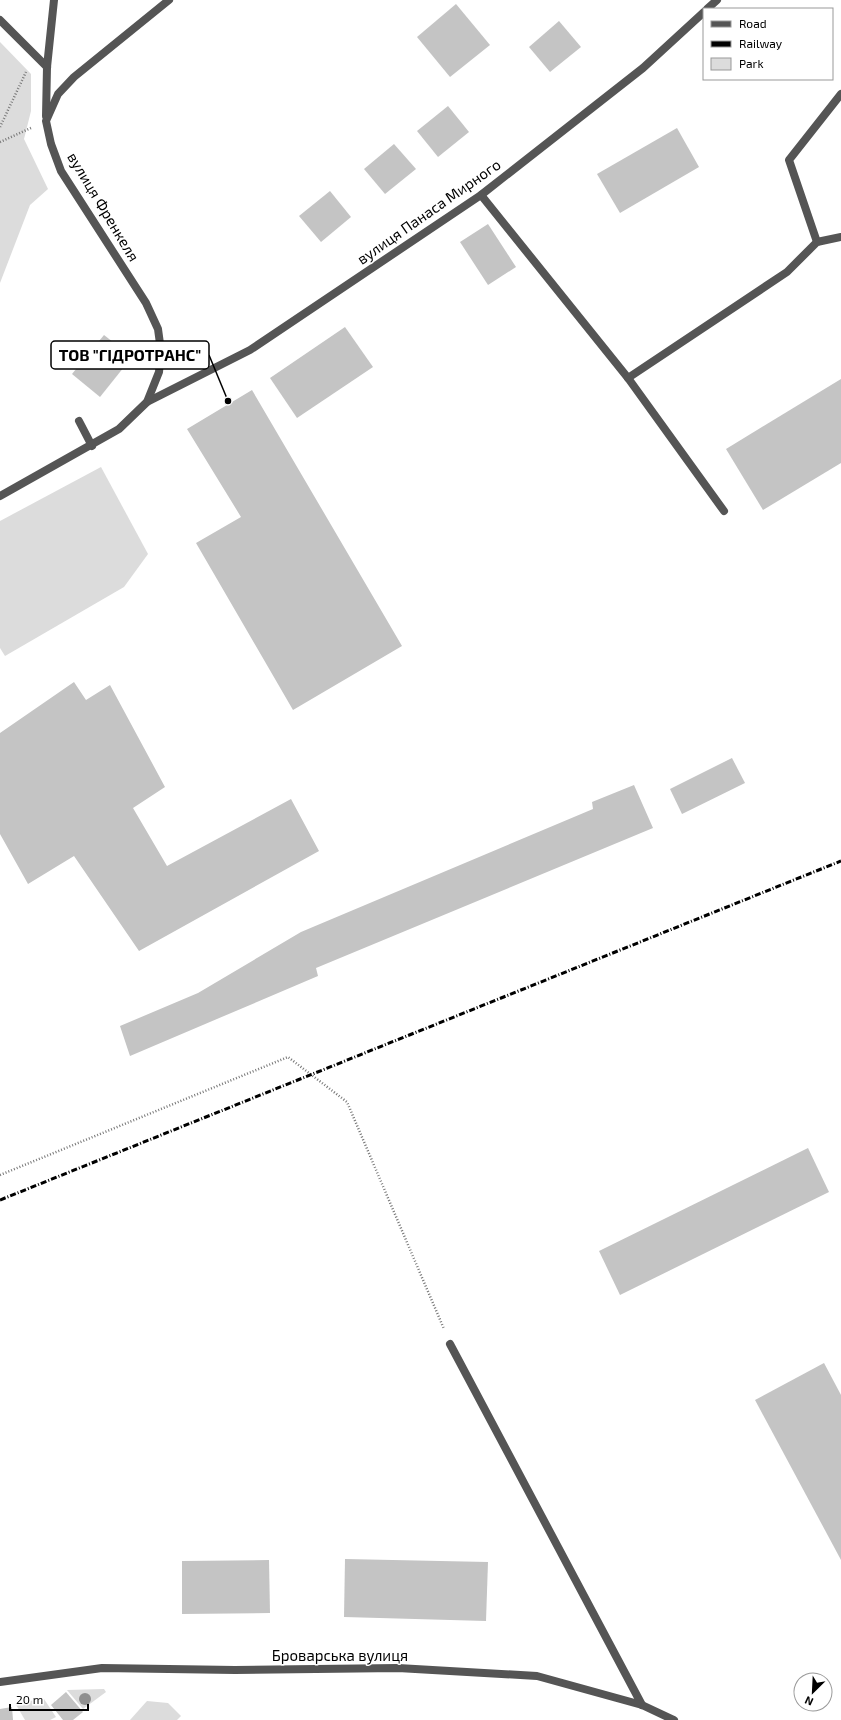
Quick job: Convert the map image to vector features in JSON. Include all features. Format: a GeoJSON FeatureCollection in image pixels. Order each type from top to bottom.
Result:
{"type":"FeatureCollection","features":[{"type":"Feature","properties":{"kind":"street","name":"вулиця Френкеля"},"geometry":{"type":"LineString","coordinates":[[54,0],[47,67],[46,121],[51,144],[61,171],[146,303],[158,329],[161,351],[159,372],[147,402]]}},
{"type":"Feature","properties":{"kind":"street"},"geometry":{"type":"LineString","coordinates":[[46,121],[58,94],[74,77],[169,0]]}},
{"type":"Feature","properties":{"kind":"street"},"geometry":{"type":"LineString","coordinates":[[708,8],[717,0]]}},
{"type":"Feature","properties":{"kind":"street","name":"вулиця Панаса Мирного"},"geometry":{"type":"LineString","coordinates":[[147,402],[250,350],[481,195],[643,68],[703,13]]}},
{"type":"Feature","properties":{"kind":"street"},"geometry":{"type":"LineString","coordinates":[[0,20],[47,67]]}},
{"type":"Feature","properties":{"kind":"street"},"geometry":{"type":"LineString","coordinates":[[817,242],[789,160],[841,94]]}},
{"type":"Feature","properties":{"kind":"street"},"geometry":{"type":"LineString","coordinates":[[481,195],[628,378],[724,511]]}},
{"type":"Feature","properties":{"kind":"street"},"geometry":{"type":"LineString","coordinates":[[628,378],[787,272],[817,242],[841,237]]}},
{"type":"Feature","properties":{"kind":"street"},"geometry":{"type":"LineString","coordinates":[[0,496],[92,446],[119,429],[147,402]]}},
{"type":"Feature","properties":{"kind":"street"},"geometry":{"type":"LineString","coordinates":[[79,421],[92,446]]}},
{"type":"Feature","properties":{"kind":"street"},"geometry":{"type":"LineString","coordinates":[[450,1344],[642,1705]]}},
{"type":"Feature","properties":{"kind":"street","name":"Броварська вулиця"},"geometry":{"type":"LineString","coordinates":[[0,1682],[102,1668],[235,1670],[398,1668],[537,1676],[642,1705],[674,1720]]}},
{"type":"Feature","properties":{"kind":"path"},"geometry":{"type":"LineString","coordinates":[[0,127],[34,55]]}},
{"type":"Feature","properties":{"kind":"path"},"geometry":{"type":"LineString","coordinates":[[0,142],[46,121]]}},
{"type":"Feature","properties":{"kind":"path"},"geometry":{"type":"LineString","coordinates":[[0,1175],[288,1057],[347,1102],[450,1344]]}},
{"type":"Feature","properties":{"kind":"green space"},"geometry":{"type":"Polygon","coordinates":[[[0,42],[31,74],[31,111],[24,139],[48,189],[30,205],[0,283],[0,42]]]}},
{"type":"Feature","properties":{"kind":"green space"},"geometry":{"type":"Polygon","coordinates":[[[101,467],[148,554],[124,587],[5,656],[0,648],[0,521],[101,467]]]}},
{"type":"Feature","properties":{"kind":"green space"},"geometry":{"type":"Polygon","coordinates":[[[104,1689],[106,1692],[83,1709],[67,1690],[104,1689]]]}},
{"type":"Feature","properties":{"kind":"green space"},"geometry":{"type":"Polygon","coordinates":[[[44,1699],[56,1717],[50,1720],[25,1720],[15,1703],[44,1699]]]}},
{"type":"Feature","properties":{"kind":"green space"},"geometry":{"type":"Polygon","coordinates":[[[147,1701],[168,1703],[181,1716],[177,1720],[130,1720],[147,1701]]]}},
{"type":"Feature","properties":{"kind":"building"},"geometry":{"type":"Polygon","coordinates":[[[456,4],[490,45],[450,77],[417,37],[456,4]]]}},
{"type":"Feature","properties":{"kind":"building"},"geometry":{"type":"Polygon","coordinates":[[[559,21],[581,47],[550,72],[529,47],[559,21]]]}},
{"type":"Feature","properties":{"kind":"building"},"geometry":{"type":"Polygon","coordinates":[[[448,106],[469,132],[438,157],[417,131],[448,106]]]}},
{"type":"Feature","properties":{"kind":"building"},"geometry":{"type":"Polygon","coordinates":[[[677,128],[699,167],[620,213],[597,174],[677,128]]]}},
{"type":"Feature","properties":{"kind":"building"},"geometry":{"type":"Polygon","coordinates":[[[394,144],[416,169],[385,194],[364,169],[394,144]]]}},
{"type":"Feature","properties":{"kind":"building"},"geometry":{"type":"Polygon","coordinates":[[[330,191],[351,217],[321,242],[299,216],[330,191]]]}},
{"type":"Feature","properties":{"kind":"building"},"geometry":{"type":"Polygon","coordinates":[[[488,224],[516,267],[488,285],[460,242],[488,224]]]}},
{"type":"Feature","properties":{"kind":"building"},"geometry":{"type":"Polygon","coordinates":[[[345,327],[373,367],[297,418],[270,378],[345,327]]]}},
{"type":"Feature","properties":{"kind":"building"},"geometry":{"type":"Polygon","coordinates":[[[104,335],[132,357],[100,397],[72,374],[104,335]]]}},
{"type":"Feature","properties":{"kind":"building"},"geometry":{"type":"Polygon","coordinates":[[[841,379],[841,463],[763,510],[726,449],[841,379]]]}},
{"type":"Feature","properties":{"kind":"building"},"geometry":{"type":"Polygon","coordinates":[[[252,390],[402,646],[293,710],[196,543],[241,517],[187,429],[252,390]]]}},
{"type":"Feature","properties":{"kind":"building"},"geometry":{"type":"Polygon","coordinates":[[[74,682],[86,700],[110,685],[165,787],[133,808],[167,866],[291,799],[319,851],[139,951],[74,856],[28,884],[0,834],[0,733],[74,682]]]}},
{"type":"Feature","properties":{"kind":"building"},"geometry":{"type":"Polygon","coordinates":[[[732,758],[745,783],[682,814],[670,789],[732,758]]]}},
{"type":"Feature","properties":{"kind":"building"},"geometry":{"type":"Polygon","coordinates":[[[634,785],[653,828],[316,968],[318,976],[130,1056],[120,1026],[198,993],[301,932],[593,809],[592,802],[634,785]]]}},
{"type":"Feature","properties":{"kind":"building"},"geometry":{"type":"Polygon","coordinates":[[[808,1148],[829,1192],[620,1295],[599,1251],[808,1148]]]}},
{"type":"Feature","properties":{"kind":"building"},"geometry":{"type":"Polygon","coordinates":[[[824,1363],[841,1395],[841,1560],[755,1400],[824,1363]]]}},
{"type":"Feature","properties":{"kind":"building"},"geometry":{"type":"Polygon","coordinates":[[[345,1559],[488,1562],[486,1621],[344,1617],[345,1559]]]}},
{"type":"Feature","properties":{"kind":"building"},"geometry":{"type":"Polygon","coordinates":[[[269,1560],[270,1613],[182,1614],[182,1561],[269,1560]]]}},
{"type":"Feature","properties":{"kind":"building"},"geometry":{"type":"Polygon","coordinates":[[[66,1692],[83,1712],[73,1720],[63,1720],[51,1705],[66,1692]]]}},
{"type":"Feature","properties":{"kind":"building"},"geometry":{"type":"Polygon","coordinates":[[[12,1707],[13,1720],[0,1720],[0,1709],[12,1707]]]}},
{"type":"Feature","properties":{"kind":"railway"},"geometry":{"type":"LineString","coordinates":[[0,1200],[841,861]]}},
{"type":"Feature","properties":{"kind":"place","name":"ТОВ \"ГІДРОТРАНС\""},"geometry":{"type":"Point","coordinates":[228,401]}}]}
